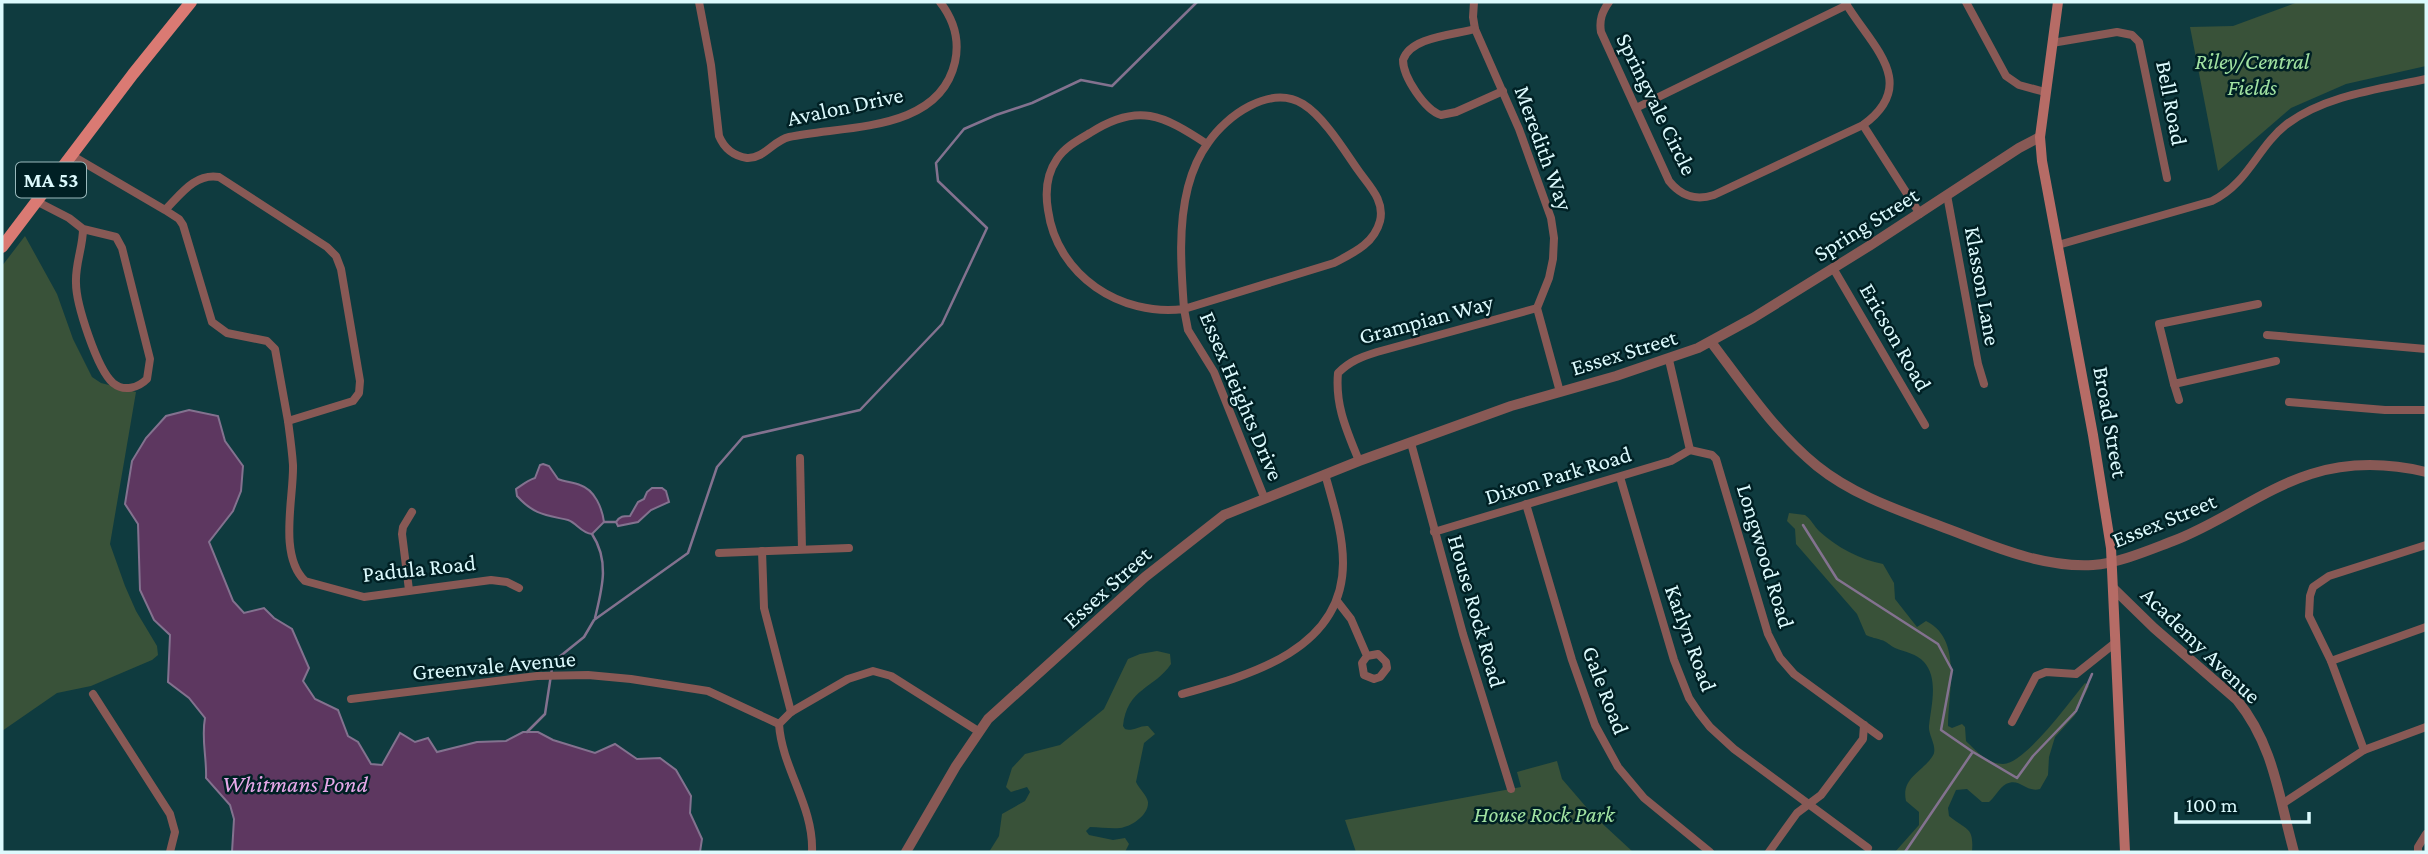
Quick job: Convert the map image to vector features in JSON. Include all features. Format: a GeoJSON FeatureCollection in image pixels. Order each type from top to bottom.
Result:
{"type":"FeatureCollection","features":[{"type":"Feature","properties":{"kind":"main road","name":"MA 53"},"geometry":{"type":"LineString","coordinates":[[2,247],[191,2]]}},
{"type":"Feature","properties":{"kind":"main road","name":"Broad Street"},"geometry":{"type":"LineString","coordinates":[[2058,2],[2040,137],[2042,161],[2093,435],[2112,562],[2125,852]]}},
{"type":"Feature","properties":{"kind":"street","name":"Avalon Drive"},"geometry":{"type":"LineString","coordinates":[[699,2],[711,65],[719,136],[731,152],[751,158],[761,155],[779,139],[904,117],[931,101],[943,90],[950,77],[957,48],[952,20],[940,2]]}},
{"type":"Feature","properties":{"kind":"street","name":"Meredith Way"},"geometry":{"type":"LineString","coordinates":[[1474,2],[1475,29],[1520,129],[1551,218],[1553,260],[1537,308]]}},
{"type":"Feature","properties":{"kind":"street","name":"Springvale Circle"},"geometry":{"type":"LineString","coordinates":[[1609,2],[1599,23],[1601,32],[1669,181],[1677,191],[1693,198],[1714,195],[1863,125],[1874,117],[1889,97],[1888,66],[1846,3]]}},
{"type":"Feature","properties":{"kind":"street"},"geometry":{"type":"LineString","coordinates":[[1966,2],[2006,76],[2019,85],[2045,92]]}},
{"type":"Feature","properties":{"kind":"street"},"geometry":{"type":"LineString","coordinates":[[1636,108],[1846,3]]}},
{"type":"Feature","properties":{"kind":"street"},"geometry":{"type":"LineString","coordinates":[[1475,29],[1414,45],[1406,52],[1403,60],[1406,76],[1427,106],[1441,115],[1456,112],[1503,90]]}},
{"type":"Feature","properties":{"kind":"street","name":"Bell Road"},"geometry":{"type":"LineString","coordinates":[[2052,43],[2118,32],[2132,35],[2139,43],[2167,178]]}},
{"type":"Feature","properties":{"kind":"street"},"geometry":{"type":"LineString","coordinates":[[2058,245],[2212,201],[2234,187],[2286,125],[2308,111],[2355,95],[2426,79]]}},
{"type":"Feature","properties":{"kind":"street","name":"Essex Heights Drive"},"geometry":{"type":"LineString","coordinates":[[1184,309],[1334,262],[1372,239],[1382,212],[1378,198],[1316,115],[1302,104],[1289,99],[1269,98],[1236,114],[1220,127],[1207,144],[1188,186],[1183,213],[1181,238],[1184,309],[1188,330],[1214,372],[1264,498]]}},
{"type":"Feature","properties":{"kind":"street"},"geometry":{"type":"LineString","coordinates":[[1184,309],[1158,310],[1126,304],[1088,283],[1056,242],[1049,221],[1046,187],[1050,172],[1069,146],[1103,124],[1126,116],[1156,116],[1188,131],[1207,144]]}},
{"type":"Feature","properties":{"kind":"street"},"geometry":{"type":"LineString","coordinates":[[1863,125],[1920,214]]}},
{"type":"Feature","properties":{"kind":"street","name":"Spring Street"},"geometry":{"type":"LineString","coordinates":[[1710,342],[2040,137]]}},
{"type":"Feature","properties":{"kind":"street"},"geometry":{"type":"LineString","coordinates":[[71,155],[179,219],[212,322],[227,333],[267,341],[275,349],[288,421],[349,404],[359,393],[360,381],[341,269],[336,256],[321,242],[219,177],[201,177],[165,210]]}},
{"type":"Feature","properties":{"kind":"street","name":"Klasson Lane"},"geometry":{"type":"LineString","coordinates":[[1947,195],[1984,384]]}},
{"type":"Feature","properties":{"kind":"street"},"geometry":{"type":"LineString","coordinates":[[36,201],[69,218],[83,229],[116,237],[122,248],[150,359],[146,379],[135,387],[119,386],[108,377],[86,328],[77,298],[76,284],[83,229]]}},
{"type":"Feature","properties":{"kind":"street","name":"Ericson Road"},"geometry":{"type":"LineString","coordinates":[[1833,268],[1925,425]]}},
{"type":"Feature","properties":{"kind":"street"},"geometry":{"type":"LineString","coordinates":[[2179,400],[2159,324],[2258,304]]}},
{"type":"Feature","properties":{"kind":"street"},"geometry":{"type":"LineString","coordinates":[[1537,308],[1559,392]]}},
{"type":"Feature","properties":{"kind":"street","name":"Grampian Way"},"geometry":{"type":"LineString","coordinates":[[1359,461],[1336,394],[1338,373],[1346,365],[1354,359],[1377,352],[1537,308]]}},
{"type":"Feature","properties":{"kind":"street"},"geometry":{"type":"LineString","coordinates":[[2267,335],[2426,349]]}},
{"type":"Feature","properties":{"kind":"street","name":"Essex Street"},"geometry":{"type":"LineString","coordinates":[[906,852],[924,818],[988,719],[1164,561],[1224,515],[1359,461],[1511,406],[1669,360],[1710,342],[1774,422],[1805,456],[1826,473],[1856,492],[2015,554],[2073,564],[2112,562],[2174,541],[2310,474],[2336,468],[2380,465],[2426,472]]}},
{"type":"Feature","properties":{"kind":"street"},"geometry":{"type":"LineString","coordinates":[[1669,360],[1690,450]]}},
{"type":"Feature","properties":{"kind":"street"},"geometry":{"type":"LineString","coordinates":[[2174,384],[2276,361]]}},
{"type":"Feature","properties":{"kind":"street"},"geometry":{"type":"LineString","coordinates":[[2289,402],[2385,410],[2426,410]]}},
{"type":"Feature","properties":{"kind":"street","name":"Padula Road"},"geometry":{"type":"LineString","coordinates":[[288,421],[293,464],[289,534],[299,574],[305,580],[364,597],[491,580],[507,582],[519,588]]}},
{"type":"Feature","properties":{"kind":"street","name":"House Rock Road"},"geometry":{"type":"LineString","coordinates":[[1411,443],[1434,532],[1511,789]]}},
{"type":"Feature","properties":{"kind":"street","name":"Dixon Park Road"},"geometry":{"type":"LineString","coordinates":[[1434,532],[1671,461],[1690,450]]}},
{"type":"Feature","properties":{"kind":"street","name":"Longwood Road"},"geometry":{"type":"LineString","coordinates":[[1690,450],[1706,453],[1716,459],[1768,634],[1780,658],[1794,674],[1879,736]]}},
{"type":"Feature","properties":{"kind":"street"},"geometry":{"type":"LineString","coordinates":[[800,458],[802,549]]}},
{"type":"Feature","properties":{"kind":"street"},"geometry":{"type":"LineString","coordinates":[[1182,694],[1255,672],[1287,655],[1318,629],[1337,601],[1343,575],[1343,549],[1325,474]]}},
{"type":"Feature","properties":{"kind":"street","name":"Karlyn Road"},"geometry":{"type":"LineString","coordinates":[[1619,477],[1674,660],[1689,698],[1721,738],[1868,848]]}},
{"type":"Feature","properties":{"kind":"street","name":"Gale Road"},"geometry":{"type":"LineString","coordinates":[[1526,504],[1575,670],[1595,725],[1618,767],[1644,798],[1710,852]]}},
{"type":"Feature","properties":{"kind":"street"},"geometry":{"type":"LineString","coordinates":[[410,590],[402,534],[412,512]]}},
{"type":"Feature","properties":{"kind":"street"},"geometry":{"type":"LineString","coordinates":[[2364,750],[2331,661],[2309,616],[2308,604],[2313,587],[2329,576],[2426,545]]}},
{"type":"Feature","properties":{"kind":"street"},"geometry":{"type":"LineString","coordinates":[[719,553],[849,548]]}},
{"type":"Feature","properties":{"kind":"street"},"geometry":{"type":"LineString","coordinates":[[762,551],[764,608],[791,712]]}},
{"type":"Feature","properties":{"kind":"street","name":"Academy Avenue"},"geometry":{"type":"LineString","coordinates":[[2114,589],[2245,710],[2266,747],[2294,852]]}},
{"type":"Feature","properties":{"kind":"street"},"geometry":{"type":"LineString","coordinates":[[1337,601],[1351,619],[1367,656]]}},
{"type":"Feature","properties":{"kind":"street"},"geometry":{"type":"LineString","coordinates":[[2331,661],[2426,627]]}},
{"type":"Feature","properties":{"kind":"street"},"geometry":{"type":"LineString","coordinates":[[2012,722],[2036,677],[2046,672],[2076,674],[2115,643]]}},
{"type":"Feature","properties":{"kind":"street"},"geometry":{"type":"LineString","coordinates":[[813,852],[813,832],[809,816],[782,741],[779,724],[791,712],[857,675],[879,671],[978,731]]}},
{"type":"Feature","properties":{"kind":"street","name":"Greenvale Avenue"},"geometry":{"type":"LineString","coordinates":[[351,699],[550,675],[614,677],[708,691],[779,724]]}},
{"type":"Feature","properties":{"kind":"street"},"geometry":{"type":"LineString","coordinates":[[93,694],[170,814],[174,832],[170,852]]}},
{"type":"Feature","properties":{"kind":"street"},"geometry":{"type":"LineString","coordinates":[[1769,852],[1797,813],[1821,795],[1863,739],[1864,725]]}},
{"type":"Feature","properties":{"kind":"street"},"geometry":{"type":"LineString","coordinates":[[2282,804],[2364,750],[2426,727]]}},
{"type":"Feature","properties":{"kind":"street"},"geometry":{"type":"LineString","coordinates":[[2418,852],[2418,846],[2426,834]]}},
{"type":"Feature","properties":{"kind":"green space","name":"Riley/Central Fields"},"geometry":{"type":"Polygon","coordinates":[[[2298,2],[2426,2],[2426,66],[2346,84],[2291,108],[2218,171],[2190,27],[2233,26],[2298,2]]]}},
{"type":"Feature","properties":{"kind":"green space"},"geometry":{"type":"Polygon","coordinates":[[[25,236],[57,294],[73,339],[92,377],[101,383],[136,392],[110,544],[125,586],[157,646],[158,655],[91,686],[57,693],[2,731],[2,266],[25,236]]]}},
{"type":"Feature","properties":{"kind":"green space"},"geometry":{"type":"Polygon","coordinates":[[[1789,513],[1805,515],[1819,531],[1841,547],[1883,564],[1894,583],[1895,599],[1917,627],[1926,621],[1938,629],[1945,640],[1951,667],[1948,726],[1952,728],[1962,724],[1965,727],[1966,741],[1987,759],[2003,764],[2023,754],[2047,730],[2085,683],[2089,686],[2075,715],[2055,737],[2049,757],[2048,775],[2040,789],[2035,790],[2011,782],[1989,802],[1982,802],[1967,789],[1956,790],[1948,808],[1949,816],[1970,833],[1972,852],[1895,852],[1919,825],[1919,812],[1906,801],[1906,787],[1934,753],[1929,726],[1933,684],[1929,669],[1911,653],[1866,635],[1857,614],[1796,544],[1795,529],[1787,521],[1789,513]]]}},
{"type":"Feature","properties":{"kind":"green space"},"geometry":{"type":"Polygon","coordinates":[[[1157,651],[1170,654],[1171,664],[1135,696],[1123,726],[1128,730],[1148,726],[1155,734],[1144,743],[1136,782],[1147,799],[1148,807],[1139,820],[1124,827],[1090,827],[1086,831],[1089,835],[1113,840],[1125,838],[1129,844],[1125,852],[989,852],[999,836],[1002,814],[1025,801],[1030,792],[1027,787],[1011,792],[1006,787],[1012,768],[1025,754],[1060,745],[1104,709],[1128,659],[1157,651]]]}},
{"type":"Feature","properties":{"kind":"green space","name":"House Rock Park"},"geometry":{"type":"Polygon","coordinates":[[[1557,761],[1562,779],[1593,815],[1633,852],[1356,852],[1345,820],[1521,787],[1517,772],[1557,761]]]}},
{"type":"Feature","properties":{"kind":"water","name":"Whitmans Pond"},"geometry":{"type":"Polygon","coordinates":[[[189,410],[218,416],[225,441],[243,466],[241,491],[233,511],[209,542],[233,601],[244,613],[264,608],[292,629],[309,668],[303,681],[315,699],[338,710],[348,736],[358,742],[371,764],[382,765],[400,733],[415,742],[428,738],[437,752],[477,742],[506,741],[523,732],[538,732],[553,740],[595,753],[615,744],[637,759],[660,758],[676,770],[691,796],[690,813],[702,839],[700,852],[232,852],[234,819],[230,805],[206,778],[205,718],[189,698],[168,682],[170,635],[154,620],[140,590],[138,524],[125,504],[132,461],[146,438],[166,416],[189,410]]]}},
{"type":"Feature","properties":{"kind":"water"},"geometry":{"type":"Polygon","coordinates":[[[540,465],[549,466],[558,479],[585,487],[594,495],[604,522],[592,534],[568,520],[535,511],[517,496],[516,489],[535,478],[540,465]]]}},
{"type":"Feature","properties":{"kind":"water"},"geometry":{"type":"Polygon","coordinates":[[[652,488],[666,491],[669,502],[651,510],[638,522],[618,526],[617,520],[630,516],[638,502],[644,499],[652,488]]]}},
{"type":"Feature","properties":{"kind":"waterway"},"geometry":{"type":"LineString","coordinates":[[527,732],[545,714],[553,662],[584,637],[594,620],[688,553],[717,467],[743,437],[860,410],[942,324],[987,228],[938,181],[936,163],[964,129],[1032,103],[1081,80],[1112,86],[1197,2]]}},
{"type":"Feature","properties":{"kind":"waterway"},"geometry":{"type":"LineString","coordinates":[[604,522],[616,522]]}},
{"type":"Feature","properties":{"kind":"waterway"},"geometry":{"type":"LineString","coordinates":[[1803,525],[1837,579],[1938,644],[1952,670],[1941,730],[2017,778],[2033,756],[2076,711],[2092,674]]}},
{"type":"Feature","properties":{"kind":"waterway"},"geometry":{"type":"LineString","coordinates":[[592,534],[598,544],[603,565],[602,586],[595,618]]}},
{"type":"Feature","properties":{"kind":"waterway"},"geometry":{"type":"LineString","coordinates":[[1905,852],[1972,753]]}}]}
